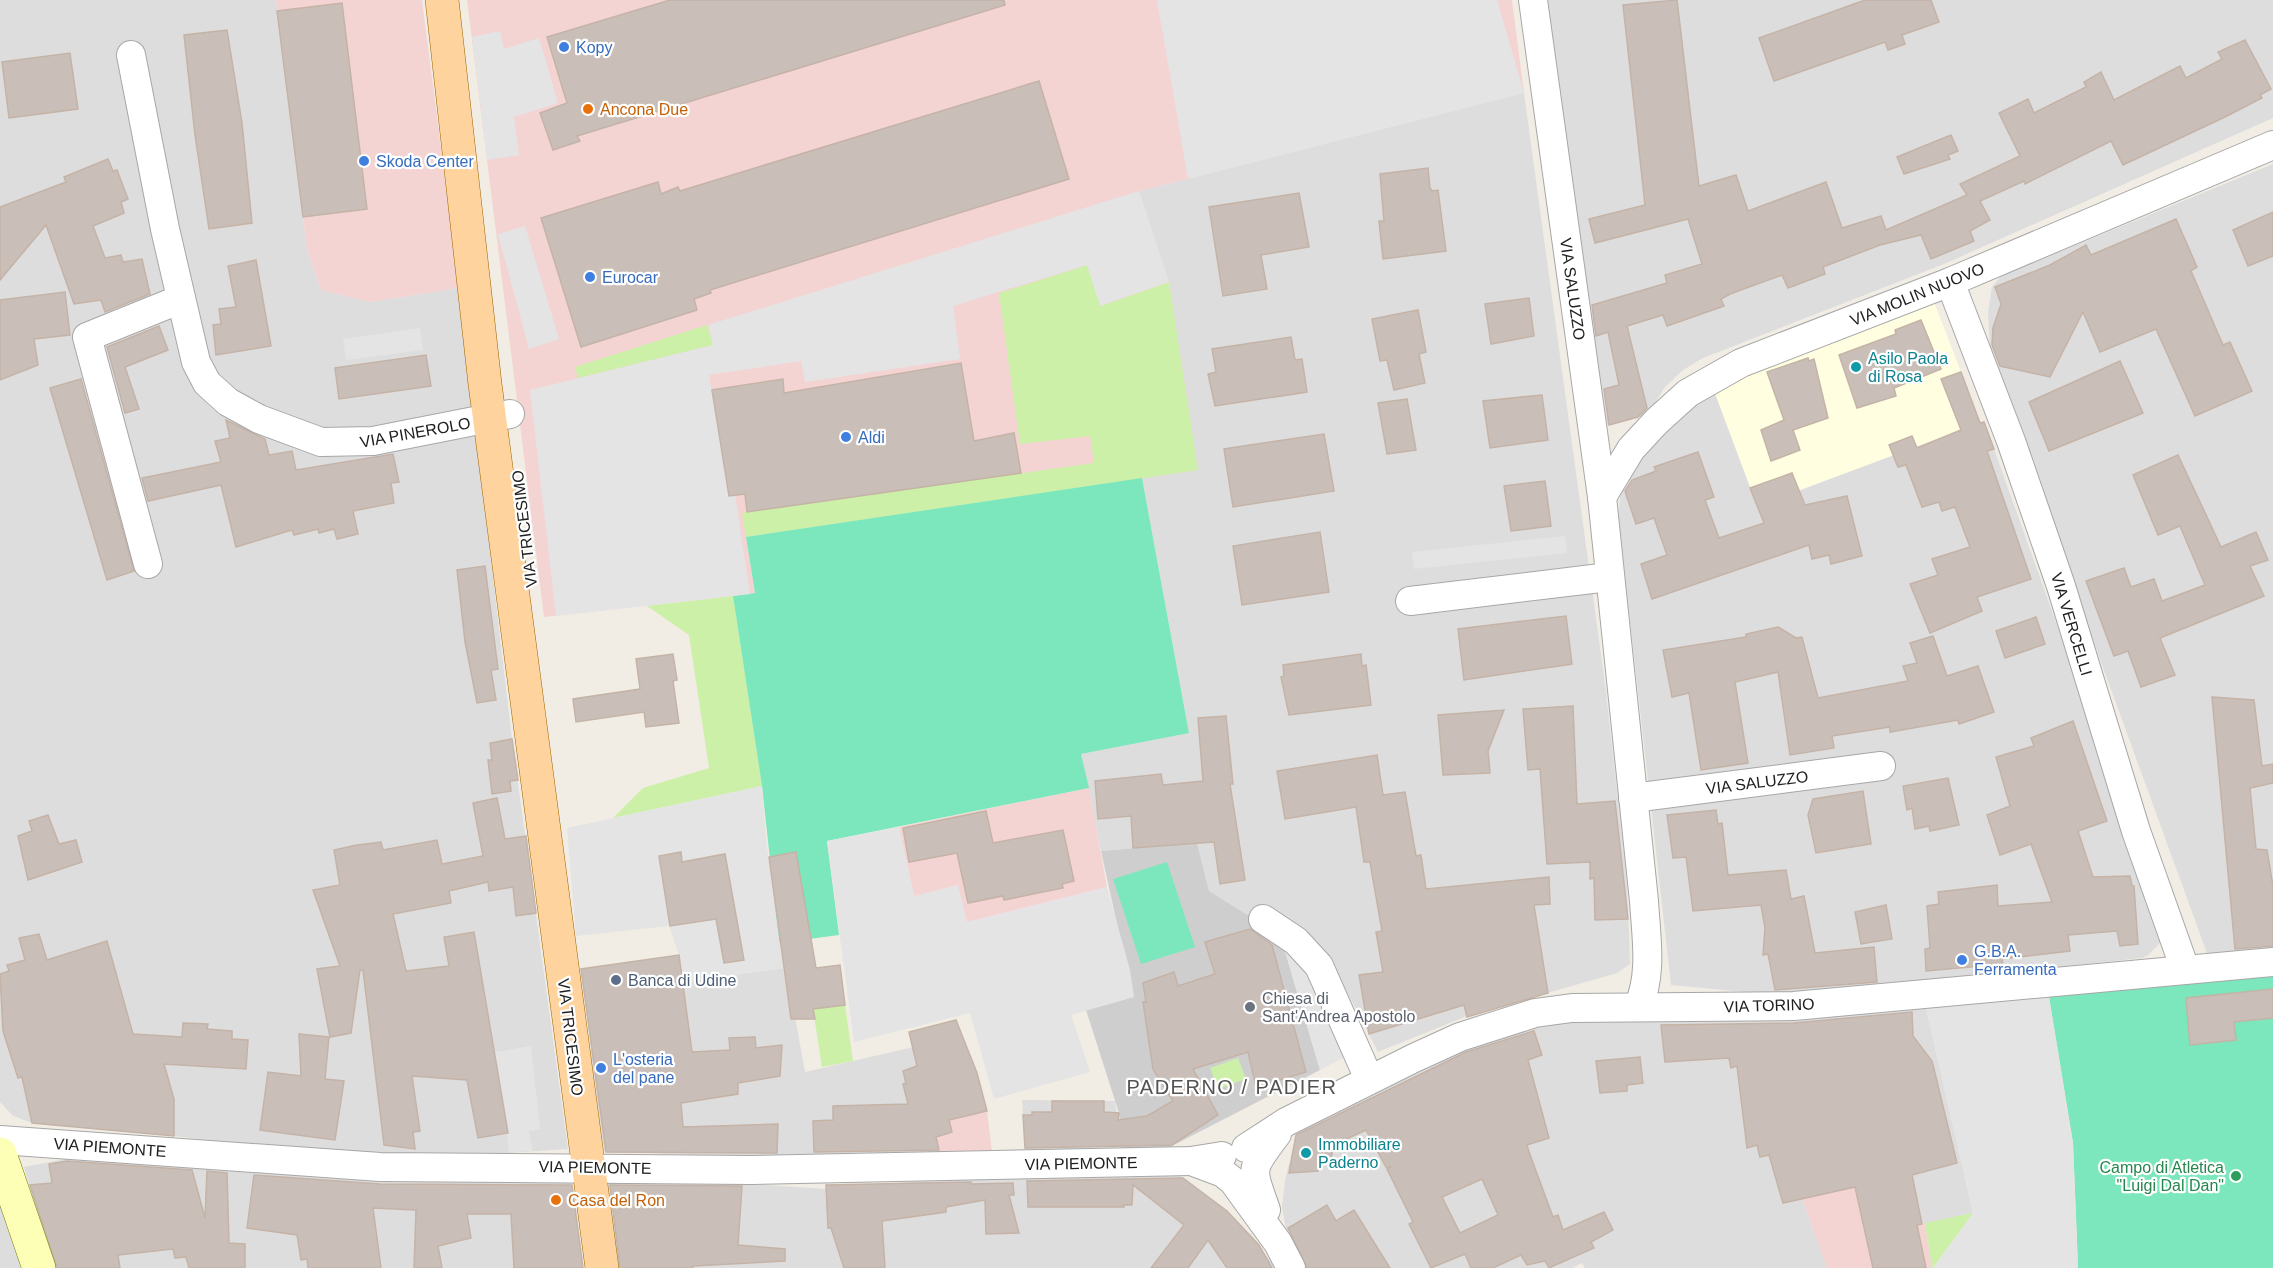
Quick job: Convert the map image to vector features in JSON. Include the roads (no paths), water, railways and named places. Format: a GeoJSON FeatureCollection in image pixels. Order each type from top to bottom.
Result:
{"type":"FeatureCollection","features":[{"type":"Feature","properties":{"kind":"main road","name":"VIA TRICESIMO"},"geometry":{"type":"LineString","coordinates":[[442,0],[470,257],[500,416],[542,806],[602,1268]]}},
{"type":"Feature","properties":{"kind":"street","name":"VIA SALUZZO"},"geometry":{"type":"LineString","coordinates":[[1533,0],[1602,497],[1647,955],[1646,990],[1638,1007]]}},
{"type":"Feature","properties":{"kind":"street","name":"VIA PINEROLO"},"geometry":{"type":"LineString","coordinates":[[131,55],[181,299],[196,362],[207,383],[228,402],[290,433],[321,442],[373,441],[500,416]]}},
{"type":"Feature","properties":{"kind":"street","name":"VIA MOLIN NUOVO"},"geometry":{"type":"LineString","coordinates":[[1602,497],[1631,449],[1657,421],[1689,393],[1718,375],[1741,363],[1950,282],[2273,145]]}},
{"type":"Feature","properties":{"kind":"street","name":"VIA VERCELLI"},"geometry":{"type":"LineString","coordinates":[[1950,282],[2011,441],[2061,586],[2136,831],[2185,969]]}},
{"type":"Feature","properties":{"kind":"street"},"geometry":{"type":"LineString","coordinates":[[148,564],[87,337],[181,299]]}},
{"type":"Feature","properties":{"kind":"street"},"geometry":{"type":"LineString","coordinates":[[1410,601],[1610,578]]}},
{"type":"Feature","properties":{"kind":"street","name":"VIA SALUZZO"},"geometry":{"type":"LineString","coordinates":[[1632,798],[1881,766]]}},
{"type":"Feature","properties":{"kind":"street"},"geometry":{"type":"LineString","coordinates":[[1263,919],[1296,941],[1319,966],[1369,1079]]}},
{"type":"Feature","properties":{"kind":"street","name":"VIA TORINO"},"geometry":{"type":"LineString","coordinates":[[1239,1166],[1286,1122],[1369,1079],[1460,1037],[1535,1013],[1572,1008],[1794,1006],[2273,962]]}},
{"type":"Feature","properties":{"kind":"street","name":"VIA PIEMONTE"},"geometry":{"type":"LineString","coordinates":[[0,1140],[380,1167],[752,1170],[1191,1161],[1239,1166]]}},
{"type":"Feature","properties":{"kind":"street"},"geometry":{"type":"LineString","coordinates":[[1239,1166],[1291,1268]]}},
{"type":"Feature","properties":{"kind":"street"},"geometry":{"type":"LineString","coordinates":[[4,1175],[39,1268]]}},
{"type":"Feature","properties":{"kind":"place","name":"Kopy"},"geometry":{"type":"Point","coordinates":[564,47]}},
{"type":"Feature","properties":{"kind":"place","name":"Ancona Due"},"geometry":{"type":"Point","coordinates":[588,109]}},
{"type":"Feature","properties":{"kind":"place","name":"Skoda Center"},"geometry":{"type":"Point","coordinates":[364,161]}},
{"type":"Feature","properties":{"kind":"place","name":"Eurocar"},"geometry":{"type":"Point","coordinates":[590,277]}},
{"type":"Feature","properties":{"kind":"place","name":"Asilo Paola di Rosa"},"geometry":{"type":"Point","coordinates":[1856,367]}},
{"type":"Feature","properties":{"kind":"place","name":"Aldi"},"geometry":{"type":"Point","coordinates":[846,437]}},
{"type":"Feature","properties":{"kind":"place","name":"G.B.A. Ferramenta"},"geometry":{"type":"Point","coordinates":[1962,960]}},
{"type":"Feature","properties":{"kind":"place","name":"Banca di Udine"},"geometry":{"type":"Point","coordinates":[616,980]}},
{"type":"Feature","properties":{"kind":"place","name":"Chiesa di Sant'Andrea Apostolo"},"geometry":{"type":"Point","coordinates":[1250,1007]}},
{"type":"Feature","properties":{"kind":"place","name":"L'osteria del pane"},"geometry":{"type":"Point","coordinates":[601,1068]}},
{"type":"Feature","properties":{"kind":"place","name":"Immobiliare Paderno"},"geometry":{"type":"Point","coordinates":[1306,1153]}},
{"type":"Feature","properties":{"kind":"place","name":"Campo di Atletica \"Luigi Dal Dan\""},"geometry":{"type":"Point","coordinates":[2236,1176]}},
{"type":"Feature","properties":{"kind":"place","name":"Casa del Ron"},"geometry":{"type":"Point","coordinates":[556,1200]}},
{"type":"Feature","properties":{"kind":"district","name":"PADERNO / PADIER"},"geometry":{"type":"Point","coordinates":[1232,1087]}}]}
